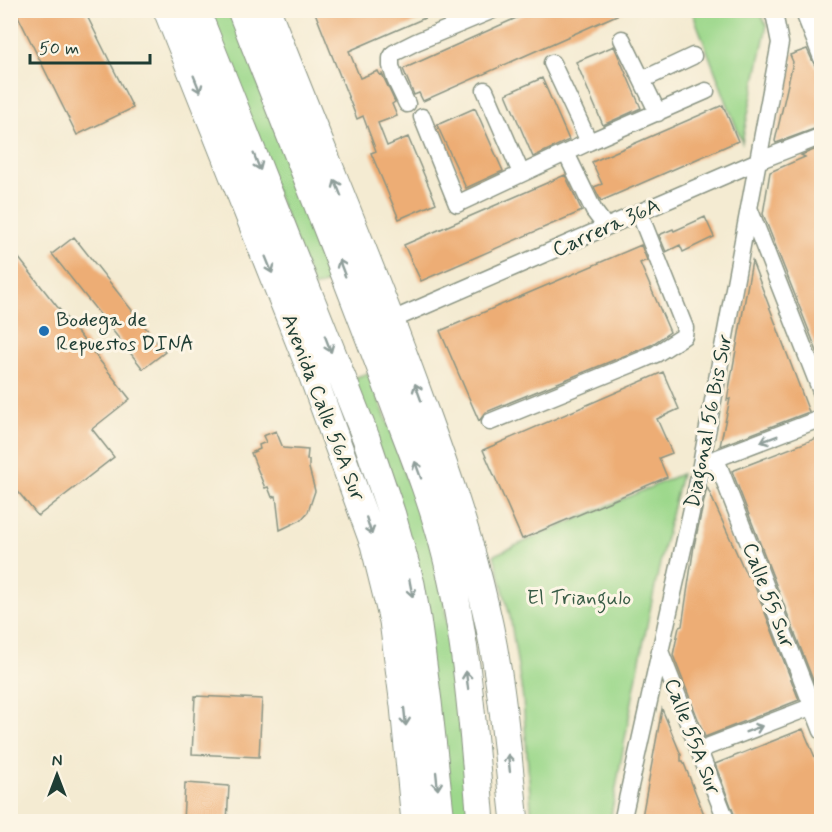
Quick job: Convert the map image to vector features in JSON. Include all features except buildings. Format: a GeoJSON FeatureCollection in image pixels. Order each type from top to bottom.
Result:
{"type":"FeatureCollection","features":[{"type":"Feature","properties":{"kind":"highway","name":"Avenida Calle 56A Sur"},"geometry":{"type":"LineString","coordinates":[[167,10],[309,366],[374,544],[393,621],[416,822]]}},
{"type":"Feature","properties":{"kind":"highway","name":"Avenida Calle 56A Sur"},"geometry":{"type":"LineString","coordinates":[[196,10],[366,438],[392,514],[411,584],[417,619],[441,822]]}},
{"type":"Feature","properties":{"kind":"highway"},"geometry":{"type":"LineString","coordinates":[[241,10],[367,331],[428,495],[443,544],[458,618],[473,727],[481,822]]}},
{"type":"Feature","properties":{"kind":"highway"},"geometry":{"type":"LineString","coordinates":[[267,10],[392,320],[465,528],[486,608],[503,703],[515,822]]}},
{"type":"Feature","properties":{"kind":"highway"},"geometry":{"type":"LineString","coordinates":[[253,42],[301,98]]}},
{"type":"Feature","properties":{"kind":"highway"},"geometry":{"type":"LineString","coordinates":[[225,82],[233,177]]}},
{"type":"Feature","properties":{"kind":"highway"},"geometry":{"type":"LineString","coordinates":[[458,618],[465,528]]}},
{"type":"Feature","properties":{"kind":"highway"},"geometry":{"type":"LineString","coordinates":[[411,770],[428,822]]}},
{"type":"Feature","properties":{"kind":"street"},"geometry":{"type":"LineString","coordinates":[[407,104],[391,66],[394,53],[493,10]]}},
{"type":"Feature","properties":{"kind":"street"},"geometry":{"type":"LineString","coordinates":[[773,14],[794,10]]}},
{"type":"Feature","properties":{"kind":"street"},"geometry":{"type":"LineString","coordinates":[[803,10],[822,58]]}},
{"type":"Feature","properties":{"kind":"street","name":"Diagonal 56 Bis Sur"},"geometry":{"type":"LineString","coordinates":[[622,822],[660,650],[708,462],[749,208],[780,43],[773,14]]}},
{"type":"Feature","properties":{"kind":"street"},"geometry":{"type":"LineString","coordinates":[[622,39],[658,113]]}},
{"type":"Feature","properties":{"kind":"street"},"geometry":{"type":"LineString","coordinates":[[642,80],[693,56]]}},
{"type":"Feature","properties":{"kind":"street"},"geometry":{"type":"LineString","coordinates":[[552,63],[589,142]]}},
{"type":"Feature","properties":{"kind":"street"},"geometry":{"type":"LineString","coordinates":[[485,90],[521,173]]}},
{"type":"Feature","properties":{"kind":"street"},"geometry":{"type":"LineString","coordinates":[[422,117],[457,204],[589,142],[706,91]]}},
{"type":"Feature","properties":{"kind":"street","name":"Carrera 36A"},"geometry":{"type":"LineString","coordinates":[[392,320],[758,160],[822,136]]}},
{"type":"Feature","properties":{"kind":"street"},"geometry":{"type":"LineString","coordinates":[[566,153],[594,212],[606,227]]}},
{"type":"Feature","properties":{"kind":"street"},"geometry":{"type":"LineString","coordinates":[[749,208],[822,394]]}},
{"type":"Feature","properties":{"kind":"street"},"geometry":{"type":"LineString","coordinates":[[490,422],[656,354],[684,336],[685,328],[639,212]]}},
{"type":"Feature","properties":{"kind":"street"},"geometry":{"type":"LineString","coordinates":[[708,462],[822,418]]}},
{"type":"Feature","properties":{"kind":"street","name":"Calle 55 Sur"},"geometry":{"type":"LineString","coordinates":[[708,462],[817,704],[822,730]]}},
{"type":"Feature","properties":{"kind":"street","name":"Calle 55A Sur"},"geometry":{"type":"LineString","coordinates":[[660,650],[727,822]]}},
{"type":"Feature","properties":{"kind":"street"},"geometry":{"type":"LineString","coordinates":[[699,750],[817,704]]}},
{"type":"Feature","properties":{"kind":"green space"},"geometry":{"type":"Polygon","coordinates":[[[205,11],[231,11],[334,280],[314,288],[205,11]]]}},
{"type":"Feature","properties":{"kind":"green space"},"geometry":{"type":"Polygon","coordinates":[[[692,11],[758,11],[767,25],[742,142],[692,11]]]}},
{"type":"Feature","properties":{"kind":"green space"},"geometry":{"type":"Polygon","coordinates":[[[368,373],[393,436],[407,481],[424,510],[439,561],[473,821],[447,821],[351,379],[368,373]]]}},
{"type":"Feature","properties":{"kind":"green space","name":"El Triangulo"},"geometry":{"type":"Polygon","coordinates":[[[681,474],[651,604],[610,821],[532,821],[523,699],[510,616],[494,555],[681,474]]]}},
{"type":"Feature","properties":{"kind":"place","name":"Bodega de Repuestos DINA"},"geometry":{"type":"Point","coordinates":[44,331]}}]}
